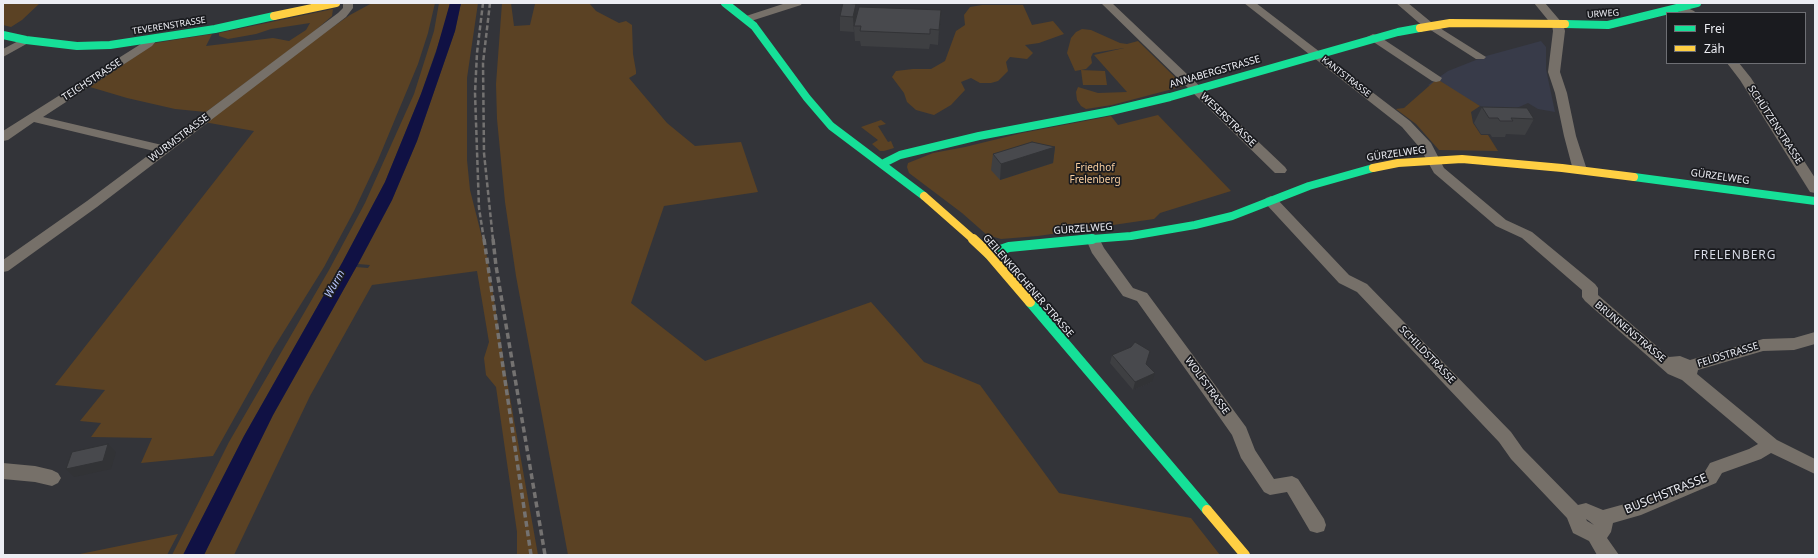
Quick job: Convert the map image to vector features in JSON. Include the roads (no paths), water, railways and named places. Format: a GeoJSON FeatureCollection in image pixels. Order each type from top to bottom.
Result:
{"type":"FeatureCollection","features":[{"type":"Feature","properties":{"kind":"street","name":"TEVERENSTRASSE"},"geometry":{"type":"LineString","coordinates":[[3,34],[26,40],[77,46],[110,45],[151,40],[257,21],[336,3]]}},
{"type":"Feature","properties":{"kind":"street","name":"WURMSTRASSE"},"geometry":{"type":"LineString","coordinates":[[3,267],[92,204],[342,15],[348,8],[348,3]]}},
{"type":"Feature","properties":{"kind":"street","name":"GEILENKIRCHENER STRASSE"},"geometry":{"type":"LineString","coordinates":[[724,3],[747,18],[763,36],[807,98],[832,126],[936,206],[989,254],[1245,555]]}},
{"type":"Feature","properties":{"kind":"street"},"geometry":{"type":"LineString","coordinates":[[747,18],[797,3]]}},
{"type":"Feature","properties":{"kind":"street","name":"WESERSTRASSE"},"geometry":{"type":"LineString","coordinates":[[1106,3],[1280,170]]}},
{"type":"Feature","properties":{"kind":"street","name":"KANTSTRASSE"},"geometry":{"type":"LineString","coordinates":[[1249,3],[1406,124],[1426,146],[1435,160]]}},
{"type":"Feature","properties":{"kind":"street"},"geometry":{"type":"LineString","coordinates":[[1401,3],[1439,32],[1480,57]]}},
{"type":"Feature","properties":{"kind":"street"},"geometry":{"type":"LineString","coordinates":[[1539,3],[1557,24],[1559,31],[1554,72],[1561,93],[1570,136],[1580,170]]}},
{"type":"Feature","properties":{"kind":"street","name":"URWEG"},"geometry":{"type":"LineString","coordinates":[[1676,12],[1686,10],[1697,3]]}},
{"type":"Feature","properties":{"kind":"street","name":"URWEG"},"geometry":{"type":"LineString","coordinates":[[1557,24],[1608,25],[1666,14]]}},
{"type":"Feature","properties":{"kind":"street","name":"ANNABERGSTRASSE"},"geometry":{"type":"LineString","coordinates":[[882,164],[900,156],[925,149],[1119,109],[1196,89],[1373,38],[1430,25],[1479,23],[1557,24]]}},
{"type":"Feature","properties":{"kind":"street"},"geometry":{"type":"LineString","coordinates":[[1373,38],[1436,78]]}},
{"type":"Feature","properties":{"kind":"street"},"geometry":{"type":"LineString","coordinates":[[3,54],[26,40]]}},
{"type":"Feature","properties":{"kind":"street","name":"TEICHSTRASSE"},"geometry":{"type":"LineString","coordinates":[[3,137],[148,44],[151,40]]}},
{"type":"Feature","properties":{"kind":"street","name":"SCHÜTZENSTRASSE"},"geometry":{"type":"LineString","coordinates":[[1734,64],[1745,78],[1815,189]]}},
{"type":"Feature","properties":{"kind":"street"},"geometry":{"type":"LineString","coordinates":[[32,118],[164,149]]}},
{"type":"Feature","properties":{"kind":"street","name":"GÜRZELWEG"},"geometry":{"type":"LineString","coordinates":[[989,254],[1009,247],[1030,244],[1131,236],[1195,225],[1232,216],[1309,186],[1351,172],[1398,163],[1435,160],[1462,159],[1580,170],[1815,201]]}},
{"type":"Feature","properties":{"kind":"street","name":"BRUNNENSTRASSE"},"geometry":{"type":"LineString","coordinates":[[1435,160],[1439,170],[1501,223],[1527,235],[1590,288],[1590,297],[1670,365],[1672,362],[1678,362],[1687,371]]}},
{"type":"Feature","properties":{"kind":"street","name":"SCHILDSTRASSE"},"geometry":{"type":"LineString","coordinates":[[1271,201],[1344,279],[1362,288],[1506,437],[1517,454],[1576,515],[1580,527],[1585,531],[1598,526]]}},
{"type":"Feature","properties":{"kind":"street","name":"WOLFSTRASSE"},"geometry":{"type":"LineString","coordinates":[[1093,239],[1097,249],[1128,292],[1142,297],[1240,432],[1247,453],[1270,486],[1292,484],[1317,525]]}},
{"type":"Feature","properties":{"kind":"street","name":"FELDSTRASSE"},"geometry":{"type":"LineString","coordinates":[[1771,445],[1687,371],[1763,345],[1794,344],[1815,338]]}},
{"type":"Feature","properties":{"kind":"street"},"geometry":{"type":"LineString","coordinates":[[1771,445],[1815,467]]}},
{"type":"Feature","properties":{"kind":"street","name":"BUSCHSTRASSE"},"geometry":{"type":"LineString","coordinates":[[1598,526],[1634,509],[1710,478],[1716,468],[1756,454],[1771,445]]}},
{"type":"Feature","properties":{"kind":"street"},"geometry":{"type":"LineString","coordinates":[[3,471],[35,474],[52,478]]}},
{"type":"Feature","properties":{"kind":"street"},"geometry":{"type":"LineString","coordinates":[[1598,526],[1600,545],[1609,555]]}},
{"type":"Feature","properties":{"kind":"water","name":"Wurm"},"geometry":{"type":"Polygon","coordinates":[[[450,3],[461,3],[455,31],[417,141],[392,200],[358,264],[273,415],[204,555],[183,555],[244,436],[342,263],[385,182],[421,94],[436,52],[450,3]]]}},
{"type":"Feature","properties":{"kind":"railway"},"geometry":{"type":"LineString","coordinates":[[483,3],[477,53],[475,93],[479,208],[484,240]]}},
{"type":"Feature","properties":{"kind":"railway"},"geometry":{"type":"LineString","coordinates":[[490,3],[483,63],[484,153],[493,240]]}},
{"type":"Feature","properties":{"kind":"railway"},"geometry":{"type":"LineString","coordinates":[[484,239],[531,555]]}},
{"type":"Feature","properties":{"kind":"railway"},"geometry":{"type":"LineString","coordinates":[[493,239],[496,266],[545,555]]}},
{"type":"Feature","properties":{"kind":"district","name":"FRELENBERG"},"geometry":{"type":"Point","coordinates":[1735,256]}},
{"type":"Feature","properties":{"kind":"park label","name":"Friedhof Frelenberg"},"geometry":{"type":"Point","coordinates":[1095,174]}}]}
